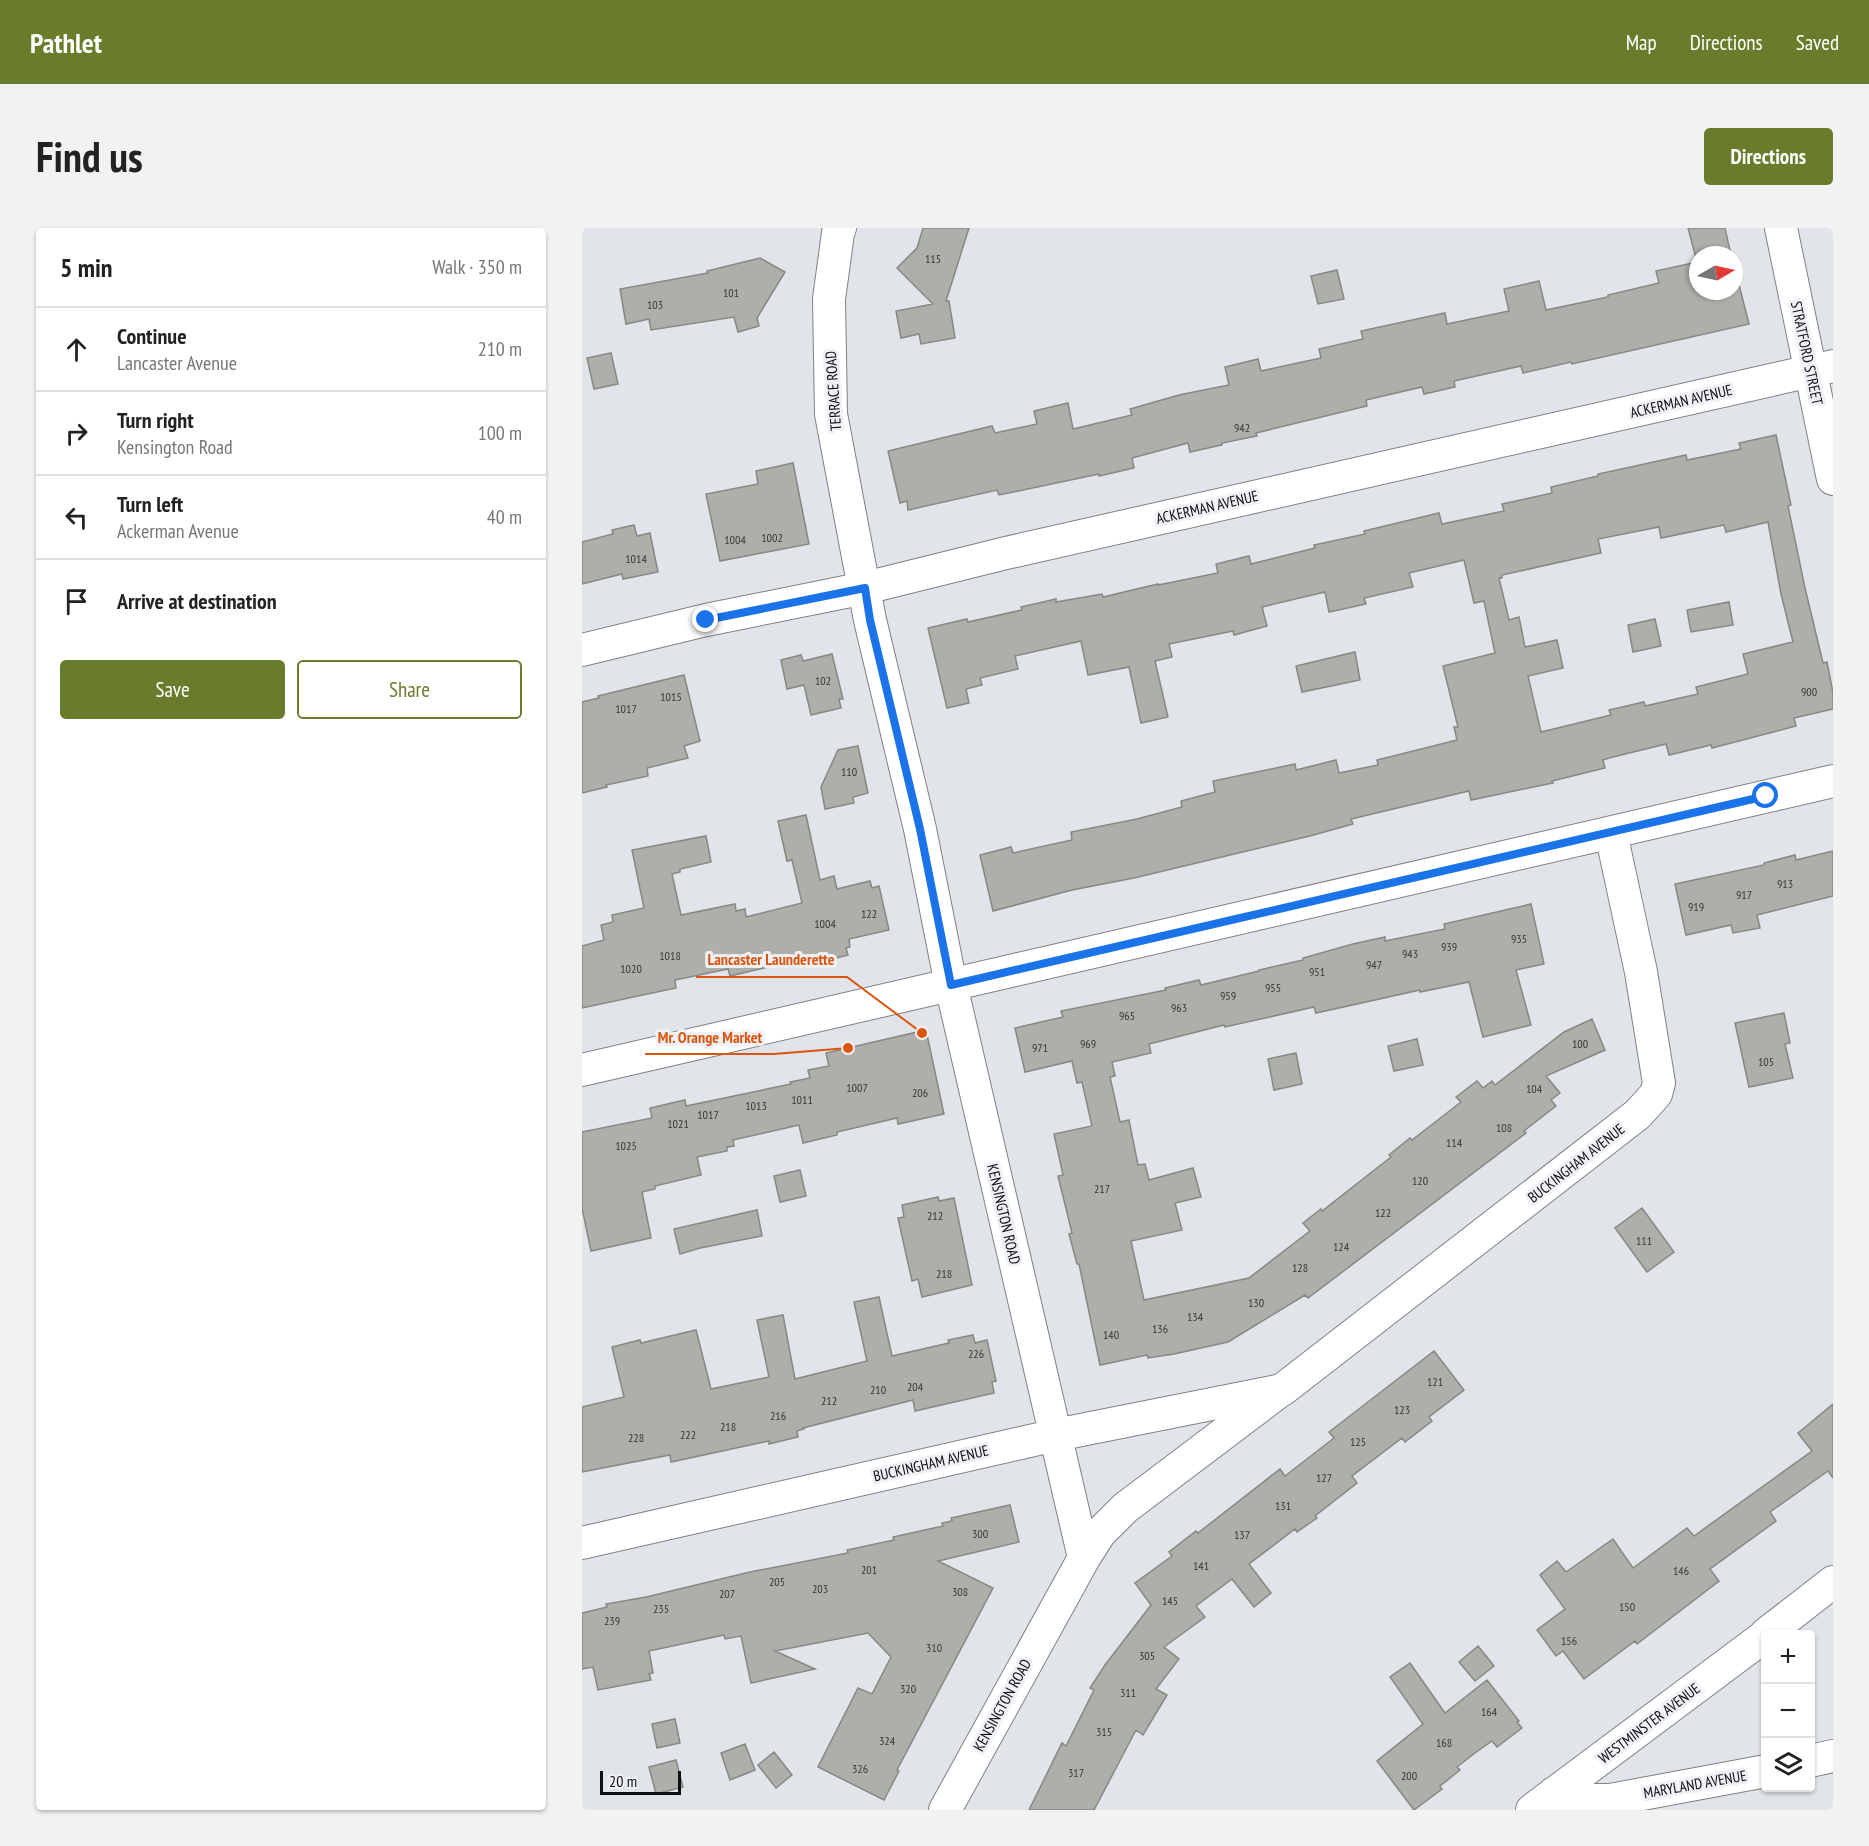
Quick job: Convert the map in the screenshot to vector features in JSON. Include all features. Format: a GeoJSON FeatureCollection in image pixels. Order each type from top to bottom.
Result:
{"type":"FeatureCollection","features":[{"type":"Feature","properties":{"kind":"street","name":"TERRACE ROAD"},"geometry":{"type":"LineString","coordinates":[[840,228],[829,299],[831,414],[865,588]]}},
{"type":"Feature","properties":{"kind":"street","name":"STRATFORD STREET"},"geometry":{"type":"LineString","coordinates":[[1781,228],[1822,369],[1833,479]]}},
{"type":"Feature","properties":{"kind":"street","name":"ACKERMAN AVENUE"},"geometry":{"type":"LineString","coordinates":[[582,650],[706,620],[865,588],[1006,553],[1822,369]]}},
{"type":"Feature","properties":{"kind":"street","name":"KENSINGTON ROAD"},"geometry":{"type":"LineString","coordinates":[[865,588],[870,620],[920,829],[951,985],[1084,1558],[945,1810]]}},
{"type":"Feature","properties":{"kind":"street"},"geometry":{"type":"LineString","coordinates":[[582,1070],[1833,781]]}},
{"type":"Feature","properties":{"kind":"street","name":"BUCKINGHAM AVENUE"},"geometry":{"type":"LineString","coordinates":[[1084,1558],[1100,1533],[1125,1508],[1282,1390],[1638,1114],[1656,1094],[1659,1083],[1641,972],[1611,833]]}},
{"type":"Feature","properties":{"kind":"street","name":"BUCKINGHAM AVENUE"},"geometry":{"type":"LineString","coordinates":[[582,1543],[1056,1435],[1282,1390]]}},
{"type":"Feature","properties":{"kind":"street","name":"WESTMINSTER AVENUE"},"geometry":{"type":"LineString","coordinates":[[1772,1630],[1833,1582]]}},
{"type":"Feature","properties":{"kind":"street","name":"WESTMINSTER AVENUE"},"geometry":{"type":"LineString","coordinates":[[1543,1802],[1761,1639]]}},
{"type":"Feature","properties":{"kind":"street"},"geometry":{"type":"LineString","coordinates":[[1815,1760],[1833,1756]]}},
{"type":"Feature","properties":{"kind":"street","name":"MARYLAND AVENUE"},"geometry":{"type":"LineString","coordinates":[[1543,1802],[1610,1800],[1761,1772]]}},
{"type":"Feature","properties":{"kind":"building"},"geometry":{"type":"Polygon","coordinates":[[[923,228],[969,228],[946,301],[949,301],[955,338],[921,344],[919,334],[901,338],[896,311],[933,304],[897,268],[917,248],[923,228]]]}},
{"type":"Feature","properties":{"kind":"building"},"geometry":{"type":"Polygon","coordinates":[[[1688,228],[1725,228],[1729,246],[1693,246],[1688,228]]]}},
{"type":"Feature","properties":{"kind":"building"},"geometry":{"type":"Polygon","coordinates":[[[760,258],[785,272],[757,318],[759,326],[738,332],[734,317],[651,330],[649,319],[626,324],[620,289],[708,273],[707,271],[760,258]]]}},
{"type":"Feature","properties":{"kind":"building"},"geometry":{"type":"Polygon","coordinates":[[[1689,264],[1689,300],[1743,300],[1749,324],[1572,364],[1571,362],[1523,373],[1521,366],[1454,381],[1455,387],[1424,394],[1422,387],[1366,400],[1367,406],[1256,433],[1257,436],[1222,443],[1222,445],[1190,452],[1188,443],[1132,458],[1134,468],[1099,476],[1099,474],[999,495],[997,490],[908,510],[907,501],[900,503],[888,451],[992,426],[995,433],[1037,424],[1034,411],[1068,403],[1073,429],[1132,415],[1130,409],[1179,395],[1229,385],[1225,367],[1258,359],[1261,371],[1321,358],[1319,349],[1363,339],[1361,331],[1445,313],[1447,324],[1509,311],[1504,289],[1539,281],[1546,310],[1659,283],[1656,271],[1689,264]]]}},
{"type":"Feature","properties":{"kind":"building"},"geometry":{"type":"Polygon","coordinates":[[[1337,270],[1344,299],[1318,304],[1311,276],[1337,270]]]}},
{"type":"Feature","properties":{"kind":"building"},"geometry":{"type":"Polygon","coordinates":[[[611,353],[618,384],[594,389],[587,358],[611,353]]]}},
{"type":"Feature","properties":{"kind":"building"},"geometry":{"type":"Polygon","coordinates":[[[1776,435],[1805,588],[1823,663],[1827,662],[1833,693],[1833,709],[1794,718],[1796,726],[1712,748],[1711,745],[1669,755],[1666,744],[1603,760],[1605,768],[1552,781],[1553,783],[1471,800],[1469,791],[1351,819],[1353,824],[1310,836],[1134,878],[1072,890],[993,911],[980,855],[1011,847],[1013,853],[1072,840],[1071,832],[1137,819],[1182,807],[1181,801],[1215,792],[1213,781],[1295,764],[1296,770],[1336,760],[1339,773],[1378,765],[1377,760],[1457,740],[1454,727],[1458,727],[1443,666],[1495,653],[1484,601],[1474,603],[1464,560],[1409,573],[1413,587],[1364,598],[1366,604],[1329,612],[1325,592],[1262,607],[1267,626],[1234,635],[1233,631],[1169,644],[1172,657],[1155,661],[1168,717],[1141,723],[1129,667],[1088,675],[1081,641],[1015,656],[1018,669],[980,678],[982,685],[966,689],[969,703],[947,708],[928,628],[1022,610],[1021,607],[1056,599],[1056,602],[1102,594],[1103,597],[1218,573],[1216,564],[1249,556],[1251,564],[1315,548],[1314,545],[1365,534],[1364,531],[1439,513],[1442,524],[1504,511],[1502,504],[1552,493],[1551,487],[1598,476],[1598,474],[1686,455],[1687,460],[1741,449],[1739,443],[1776,435]],[[1768,522],[1726,532],[1724,525],[1661,538],[1659,527],[1598,539],[1601,553],[1502,575],[1502,578],[1499,578],[1509,620],[1519,617],[1525,647],[1557,640],[1563,668],[1528,676],[1541,732],[1611,715],[1609,710],[1644,702],[1645,706],[1698,694],[1696,687],[1748,674],[1743,654],[1793,642],[1781,594],[1768,522]]]}},
{"type":"Feature","properties":{"kind":"building"},"geometry":{"type":"Polygon","coordinates":[[[793,463],[809,544],[720,561],[706,494],[758,484],[756,471],[793,463]]]}},
{"type":"Feature","properties":{"kind":"building"},"geometry":{"type":"Polygon","coordinates":[[[634,525],[637,536],[650,533],[658,572],[623,579],[622,574],[582,584],[582,542],[613,534],[612,530],[634,525]]]}},
{"type":"Feature","properties":{"kind":"building"},"geometry":{"type":"Polygon","coordinates":[[[1729,602],[1733,625],[1691,632],[1687,610],[1729,602]]]}},
{"type":"Feature","properties":{"kind":"building"},"geometry":{"type":"Polygon","coordinates":[[[1655,619],[1661,646],[1633,652],[1628,625],[1655,619]]]}},
{"type":"Feature","properties":{"kind":"building"},"geometry":{"type":"Polygon","coordinates":[[[1355,652],[1360,680],[1302,692],[1296,666],[1355,652]]]}},
{"type":"Feature","properties":{"kind":"building"},"geometry":{"type":"Polygon","coordinates":[[[832,654],[843,699],[839,699],[841,708],[811,715],[804,685],[787,689],[781,660],[801,655],[803,661],[832,654]]]}},
{"type":"Feature","properties":{"kind":"building"},"geometry":{"type":"Polygon","coordinates":[[[684,675],[700,741],[684,746],[688,758],[647,768],[648,776],[582,793],[582,702],[684,675]]]}},
{"type":"Feature","properties":{"kind":"building"},"geometry":{"type":"Polygon","coordinates":[[[858,746],[868,793],[853,797],[854,803],[825,809],[821,787],[838,750],[858,746]]]}},
{"type":"Feature","properties":{"kind":"building"},"geometry":{"type":"Polygon","coordinates":[[[806,815],[820,880],[834,876],[837,889],[870,881],[872,888],[879,886],[889,930],[849,939],[850,947],[846,948],[848,955],[821,962],[819,955],[730,976],[728,969],[675,980],[676,988],[582,1008],[582,946],[604,940],[601,925],[613,922],[612,915],[644,908],[632,850],[706,836],[711,862],[680,869],[680,872],[672,874],[681,915],[735,904],[736,911],[745,909],[746,917],[802,903],[792,860],[787,861],[778,821],[806,815]]]}},
{"type":"Feature","properties":{"kind":"building"},"geometry":{"type":"Polygon","coordinates":[[[1833,851],[1833,896],[1757,915],[1760,928],[1733,933],[1731,925],[1686,935],[1675,884],[1764,865],[1764,863],[1795,855],[1796,860],[1833,851]]]}},
{"type":"Feature","properties":{"kind":"building"},"geometry":{"type":"Polygon","coordinates":[[[1531,904],[1544,964],[1516,970],[1531,1025],[1483,1037],[1469,982],[1420,992],[1420,990],[1316,1013],[1314,1007],[1225,1027],[1224,1025],[1149,1044],[1151,1053],[1112,1062],[1115,1076],[1110,1077],[1120,1122],[1129,1120],[1138,1165],[1145,1164],[1149,1180],[1193,1168],[1201,1197],[1175,1203],[1182,1230],[1131,1241],[1144,1300],[1249,1278],[1310,1231],[1303,1223],[1321,1209],[1322,1211],[1391,1157],[1389,1155],[1410,1138],[1412,1140],[1461,1102],[1456,1097],[1477,1081],[1483,1088],[1492,1081],[1495,1085],[1564,1032],[1592,1019],[1605,1050],[1546,1076],[1560,1093],[1551,1100],[1556,1106],[1524,1131],[1526,1133],[1308,1298],[1305,1295],[1228,1342],[1174,1354],[1148,1358],[1147,1355],[1100,1365],[1079,1264],[1077,1264],[1069,1234],[1072,1233],[1058,1176],[1063,1175],[1054,1134],[1092,1126],[1082,1082],[1077,1083],[1072,1061],[1025,1072],[1015,1028],[1063,1017],[1061,1011],[1166,990],[1165,988],[1199,980],[1201,985],[1303,960],[1303,958],[1353,944],[1385,937],[1385,941],[1445,929],[1444,924],[1531,904]]]}},
{"type":"Feature","properties":{"kind":"building"},"geometry":{"type":"Polygon","coordinates":[[[1784,1013],[1790,1043],[1785,1044],[1793,1078],[1749,1087],[1735,1023],[1784,1013]]]}},
{"type":"Feature","properties":{"kind":"building"},"geometry":{"type":"Polygon","coordinates":[[[926,1030],[944,1114],[898,1124],[897,1118],[837,1132],[837,1135],[803,1143],[799,1125],[733,1140],[734,1146],[727,1147],[727,1151],[697,1157],[701,1175],[655,1186],[655,1189],[642,1192],[651,1238],[591,1251],[582,1208],[582,1132],[652,1118],[650,1108],[685,1100],[686,1106],[791,1084],[790,1082],[810,1078],[808,1070],[829,1066],[826,1053],[926,1030]]]}},
{"type":"Feature","properties":{"kind":"building"},"geometry":{"type":"Polygon","coordinates":[[[1417,1039],[1423,1065],[1394,1071],[1388,1046],[1417,1039]]]}},
{"type":"Feature","properties":{"kind":"building"},"geometry":{"type":"Polygon","coordinates":[[[1296,1053],[1302,1084],[1274,1090],[1268,1059],[1296,1053]]]}},
{"type":"Feature","properties":{"kind":"building"},"geometry":{"type":"Polygon","coordinates":[[[800,1170],[806,1196],[780,1202],[774,1176],[800,1170]]]}},
{"type":"Feature","properties":{"kind":"building"},"geometry":{"type":"Polygon","coordinates":[[[938,1197],[939,1201],[954,1198],[972,1285],[922,1297],[918,1279],[912,1281],[898,1218],[904,1217],[902,1205],[938,1197]]]}},
{"type":"Feature","properties":{"kind":"building"},"geometry":{"type":"Polygon","coordinates":[[[1642,1208],[1674,1252],[1647,1272],[1615,1228],[1642,1208]]]}},
{"type":"Feature","properties":{"kind":"building"},"geometry":{"type":"Polygon","coordinates":[[[757,1210],[762,1236],[680,1254],[674,1229],[757,1210]]]}},
{"type":"Feature","properties":{"kind":"building"},"geometry":{"type":"Polygon","coordinates":[[[879,1297],[892,1356],[973,1335],[975,1343],[987,1340],[996,1381],[992,1382],[994,1393],[915,1411],[913,1400],[803,1428],[797,1431],[798,1437],[769,1444],[769,1441],[671,1462],[670,1455],[582,1472],[582,1407],[624,1397],[612,1347],[640,1340],[641,1343],[696,1330],[711,1389],[769,1377],[757,1320],[783,1315],[795,1379],[867,1361],[854,1302],[879,1297]]]}},
{"type":"Feature","properties":{"kind":"building"},"geometry":{"type":"Polygon","coordinates":[[[1434,1351],[1464,1390],[1429,1417],[1432,1421],[1405,1442],[1402,1438],[1352,1476],[1357,1483],[1315,1516],[1317,1518],[1297,1532],[1295,1529],[1249,1564],[1271,1593],[1254,1607],[1232,1579],[1196,1606],[1205,1617],[1164,1647],[1179,1659],[1156,1689],[1167,1695],[1143,1735],[1136,1730],[1094,1810],[1029,1810],[1062,1743],[1066,1746],[1094,1690],[1090,1688],[1151,1605],[1135,1583],[1172,1556],[1169,1552],[1196,1531],[1198,1533],[1280,1469],[1285,1476],[1334,1438],[1329,1432],[1434,1351]]]}},
{"type":"Feature","properties":{"kind":"building"},"geometry":{"type":"Polygon","coordinates":[[[1833,1404],[1833,1478],[1828,1471],[1770,1512],[1776,1521],[1710,1569],[1719,1581],[1637,1644],[1635,1641],[1584,1679],[1563,1651],[1556,1656],[1537,1630],[1565,1609],[1540,1575],[1557,1561],[1566,1572],[1613,1539],[1633,1568],[1687,1528],[1694,1536],[1812,1451],[1798,1433],[1833,1404]]]}},
{"type":"Feature","properties":{"kind":"building"},"geometry":{"type":"Polygon","coordinates":[[[1010,1505],[1019,1542],[938,1561],[993,1588],[897,1770],[899,1771],[884,1800],[818,1767],[858,1688],[872,1694],[891,1657],[868,1633],[775,1651],[815,1669],[751,1683],[741,1636],[725,1639],[724,1635],[649,1651],[653,1673],[649,1674],[651,1680],[598,1690],[593,1667],[582,1669],[582,1613],[607,1607],[606,1604],[848,1553],[847,1550],[943,1526],[942,1523],[952,1521],[951,1518],[1010,1505]]]}},
{"type":"Feature","properties":{"kind":"building"},"geometry":{"type":"Polygon","coordinates":[[[1478,1646],[1494,1666],[1475,1681],[1459,1662],[1478,1646]]]}},
{"type":"Feature","properties":{"kind":"building"},"geometry":{"type":"Polygon","coordinates":[[[1410,1663],[1445,1713],[1487,1680],[1522,1728],[1497,1747],[1492,1741],[1475,1753],[1457,1767],[1460,1770],[1440,1786],[1442,1789],[1414,1810],[1377,1761],[1423,1724],[1390,1677],[1410,1663]]]}},
{"type":"Feature","properties":{"kind":"building"},"geometry":{"type":"Polygon","coordinates":[[[675,1719],[680,1743],[657,1748],[652,1724],[675,1719]]]}},
{"type":"Feature","properties":{"kind":"building"},"geometry":{"type":"Polygon","coordinates":[[[745,1744],[755,1770],[730,1780],[721,1753],[745,1744]]]}},
{"type":"Feature","properties":{"kind":"building"},"geometry":{"type":"Polygon","coordinates":[[[774,1752],[792,1775],[776,1788],[758,1765],[774,1752]]]}},
{"type":"Feature","properties":{"kind":"building"},"geometry":{"type":"Polygon","coordinates":[[[676,1760],[683,1787],[656,1794],[649,1767],[676,1760]]]}},
{"type":"Feature","properties":{"kind":"place","name":"Lancaster Launderette"},"geometry":{"type":"Point","coordinates":[922,1033]}},
{"type":"Feature","properties":{"kind":"place","name":"Mr. Orange Market"},"geometry":{"type":"Point","coordinates":[848,1048]}},
{"type":"Feature","properties":{"kind":"route"},"geometry":{"type":"LineString","coordinates":[[706,620],[865,588],[870,620],[920,829],[951,985],[1766,796]]}}]}
